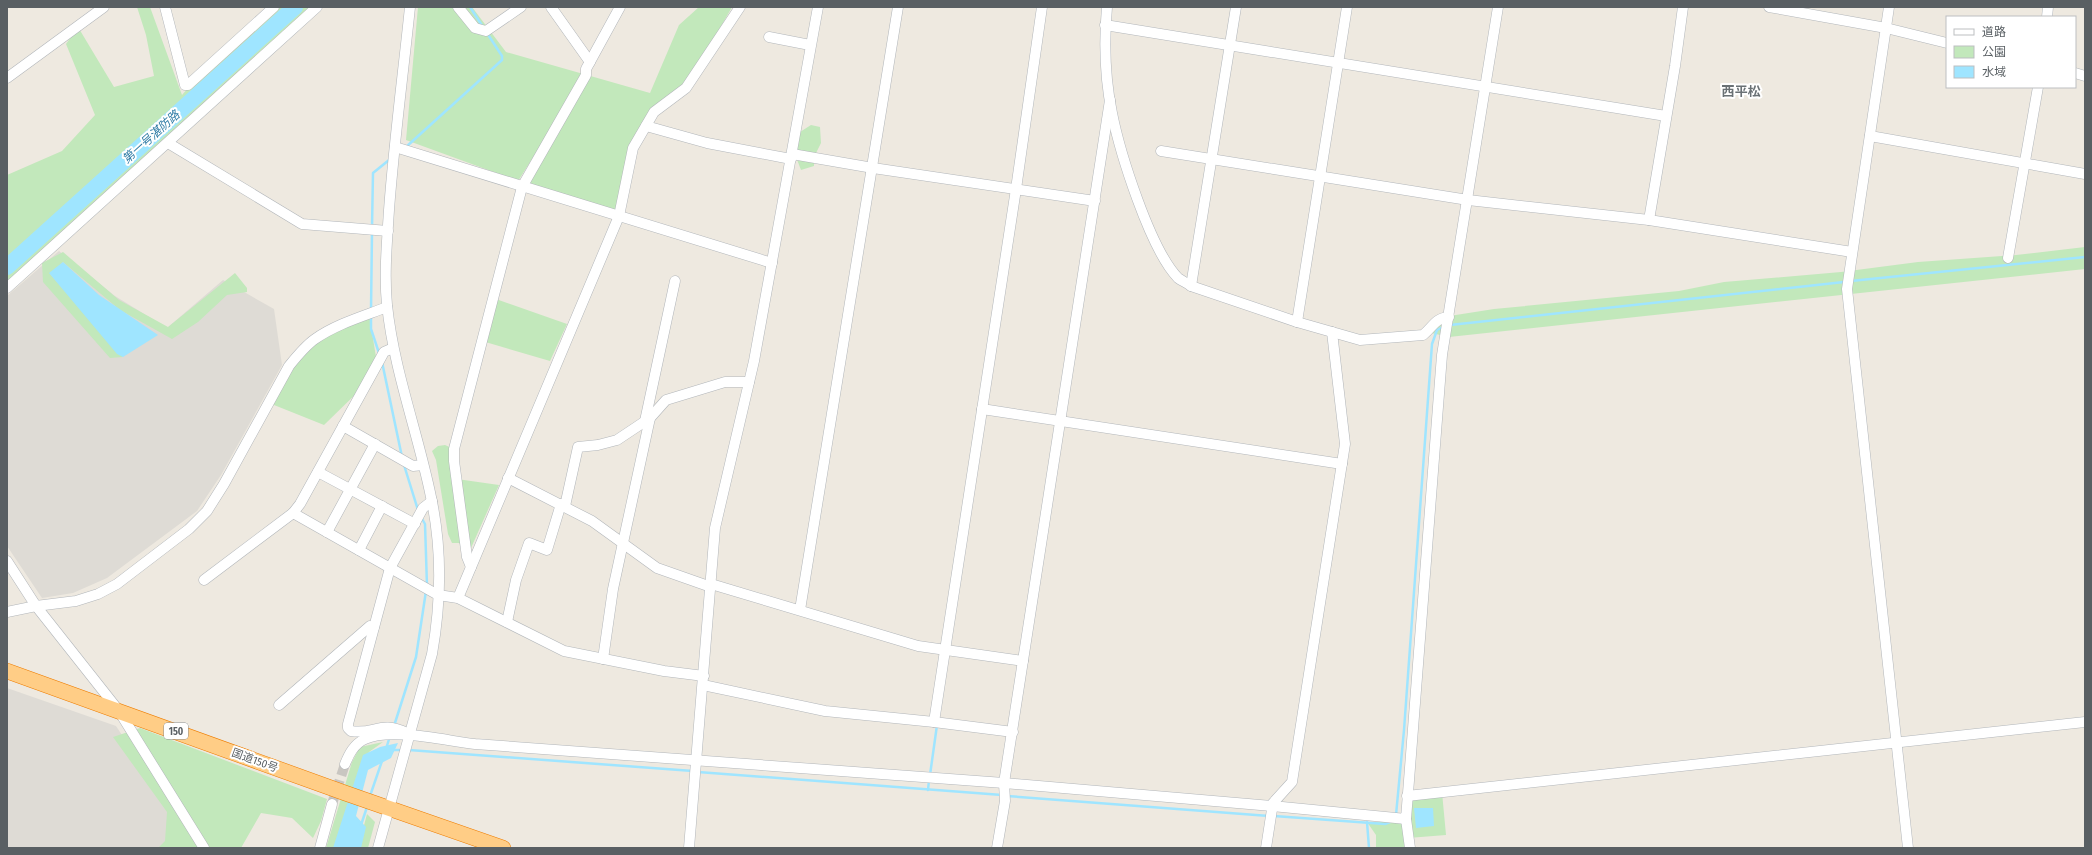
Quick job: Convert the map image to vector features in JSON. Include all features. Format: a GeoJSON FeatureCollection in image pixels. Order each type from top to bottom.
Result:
{"type":"FeatureCollection","features":[{"type":"Feature","properties":{"kind":"highway","name":"国道150号"},"geometry":{"type":"LineString","coordinates":[[7,671],[345,793],[503,848]]}},
{"type":"Feature","properties":{"kind":"street"},"geometry":{"type":"LineString","coordinates":[[7,78],[104,7]]}},
{"type":"Feature","properties":{"kind":"street"},"geometry":{"type":"LineString","coordinates":[[165,7],[185,85],[188,85],[274,7]]}},
{"type":"Feature","properties":{"kind":"street"},"geometry":{"type":"LineString","coordinates":[[7,288],[317,7]]}},
{"type":"Feature","properties":{"kind":"street"},"geometry":{"type":"LineString","coordinates":[[378,848],[386,807],[404,757],[432,654],[437,625],[438,595],[436,531],[432,501],[393,348],[386,289],[388,231],[395,146],[410,7]]}},
{"type":"Feature","properties":{"kind":"street"},"geometry":{"type":"LineString","coordinates":[[458,7],[475,28],[486,31],[521,7]]}},
{"type":"Feature","properties":{"kind":"street"},"geometry":{"type":"LineString","coordinates":[[551,7],[590,62]]}},
{"type":"Feature","properties":{"kind":"street"},"geometry":{"type":"LineString","coordinates":[[471,567],[466,552],[454,460],[454,449],[522,187],[586,75],[586,69],[620,7]]}},
{"type":"Feature","properties":{"kind":"street"},"geometry":{"type":"LineString","coordinates":[[458,598],[619,216],[633,148],[654,112],[686,88],[740,7]]}},
{"type":"Feature","properties":{"kind":"street"},"geometry":{"type":"LineString","coordinates":[[689,848],[715,528],[749,382],[818,7]]}},
{"type":"Feature","properties":{"kind":"street"},"geometry":{"type":"LineString","coordinates":[[800,610],[898,7]]}},
{"type":"Feature","properties":{"kind":"street"},"geometry":{"type":"LineString","coordinates":[[934,722],[1016,190],[1042,7]]}},
{"type":"Feature","properties":{"kind":"street"},"geometry":{"type":"LineString","coordinates":[[1107,7],[1105,26],[1112,112],[1131,183],[1152,233],[1168,264],[1179,279],[1191,286],[1297,322],[1360,340],[1423,335],[1434,322],[1443,317],[1449,317]]}},
{"type":"Feature","properties":{"kind":"street"},"geometry":{"type":"LineString","coordinates":[[1191,286],[1236,7]]}},
{"type":"Feature","properties":{"kind":"street"},"geometry":{"type":"LineString","coordinates":[[1297,322],[1347,7]]}},
{"type":"Feature","properties":{"kind":"street"},"geometry":{"type":"LineString","coordinates":[[1410,848],[1402,819],[1407,796],[1442,363],[1498,7]]}},
{"type":"Feature","properties":{"kind":"street"},"geometry":{"type":"LineString","coordinates":[[1649,220],[1683,7]]}},
{"type":"Feature","properties":{"kind":"street"},"geometry":{"type":"LineString","coordinates":[[1769,7],[1886,28],[1946,43]]}},
{"type":"Feature","properties":{"kind":"street"},"geometry":{"type":"LineString","coordinates":[[1889,7],[1847,289],[1908,848]]}},
{"type":"Feature","properties":{"kind":"street"},"geometry":{"type":"LineString","coordinates":[[1105,26],[1666,116]]}},
{"type":"Feature","properties":{"kind":"street"},"geometry":{"type":"LineString","coordinates":[[769,37],[810,45]]}},
{"type":"Feature","properties":{"kind":"street"},"geometry":{"type":"LineString","coordinates":[[2008,258],[2038,88]]}},
{"type":"Feature","properties":{"kind":"street"},"geometry":{"type":"LineString","coordinates":[[997,848],[1005,801],[1004,784],[1110,100]]}},
{"type":"Feature","properties":{"kind":"street"},"geometry":{"type":"LineString","coordinates":[[646,126],[707,143],[1095,201]]}},
{"type":"Feature","properties":{"kind":"street"},"geometry":{"type":"LineString","coordinates":[[1870,136],[2085,174]]}},
{"type":"Feature","properties":{"kind":"street"},"geometry":{"type":"LineString","coordinates":[[168,143],[302,224],[388,231]]}},
{"type":"Feature","properties":{"kind":"street"},"geometry":{"type":"LineString","coordinates":[[395,146],[522,187],[772,263]]}},
{"type":"Feature","properties":{"kind":"street"},"geometry":{"type":"LineString","coordinates":[[1161,151],[1468,200],[1649,220],[1852,252]]}},
{"type":"Feature","properties":{"kind":"street"},"geometry":{"type":"LineString","coordinates":[[603,659],[613,590],[624,544],[675,281]]}},
{"type":"Feature","properties":{"kind":"street"},"geometry":{"type":"LineString","coordinates":[[7,612],[36,606],[76,601],[98,594],[117,584],[189,530],[207,511],[224,484],[289,366],[301,351],[315,338],[387,307]]}},
{"type":"Feature","properties":{"kind":"street"},"geometry":{"type":"LineString","coordinates":[[1266,848],[1273,803],[1292,782],[1345,444],[1332,332]]}},
{"type":"Feature","properties":{"kind":"street"},"geometry":{"type":"LineString","coordinates":[[204,580],[293,513],[300,504],[384,352],[393,348]]}},
{"type":"Feature","properties":{"kind":"street"},"geometry":{"type":"LineString","coordinates":[[507,622],[516,580],[529,543],[547,550],[563,505],[578,447],[598,445],[617,440],[648,420],[666,400],[725,382],[749,382]]}},
{"type":"Feature","properties":{"kind":"street"},"geometry":{"type":"LineString","coordinates":[[982,409],[1342,464]]}},
{"type":"Feature","properties":{"kind":"street"},"geometry":{"type":"LineString","coordinates":[[343,426],[413,466],[423,465]]}},
{"type":"Feature","properties":{"kind":"street"},"geometry":{"type":"LineString","coordinates":[[326,532],[375,444]]}},
{"type":"Feature","properties":{"kind":"street"},"geometry":{"type":"LineString","coordinates":[[318,472],[415,524]]}},
{"type":"Feature","properties":{"kind":"street"},"geometry":{"type":"LineString","coordinates":[[508,478],[592,521],[657,568],[711,586],[800,610],[918,646],[1023,661]]}},
{"type":"Feature","properties":{"kind":"street"},"geometry":{"type":"LineString","coordinates":[[409,737],[390,726],[356,732],[348,728],[390,568],[423,508],[432,501]]}},
{"type":"Feature","properties":{"kind":"street"},"geometry":{"type":"LineString","coordinates":[[359,550],[382,506]]}},
{"type":"Feature","properties":{"kind":"street"},"geometry":{"type":"LineString","coordinates":[[293,513],[438,595],[458,598],[564,651],[703,680],[825,711],[1013,732]]}},
{"type":"Feature","properties":{"kind":"street"},"geometry":{"type":"LineString","coordinates":[[7,562],[36,606],[119,711],[204,848]]}},
{"type":"Feature","properties":{"kind":"street"},"geometry":{"type":"LineString","coordinates":[[280,705],[370,626],[374,627]]}},
{"type":"Feature","properties":{"kind":"street"},"geometry":{"type":"LineString","coordinates":[[1407,796],[2085,722]]}},
{"type":"Feature","properties":{"kind":"street"},"geometry":{"type":"LineString","coordinates":[[345,764],[350,752],[366,738],[385,735],[475,744],[935,778],[1272,808],[1387,816],[1402,819]]}},
{"type":"Feature","properties":{"kind":"street"},"geometry":{"type":"LineString","coordinates":[[320,848],[332,804]]}},
{"type":"Feature","properties":{"kind":"shaded area"},"geometry":{"type":"Polygon","coordinates":[[[59,251],[115,296],[167,328],[223,280],[274,309],[282,365],[221,475],[197,511],[107,578],[73,593],[42,598],[7,546],[7,296],[59,251]]]}},
{"type":"Feature","properties":{"kind":"shaded area"},"geometry":{"type":"Polygon","coordinates":[[[7,688],[116,726],[196,848],[7,848],[7,688]]]}},
{"type":"Feature","properties":{"kind":"green space"},"geometry":{"type":"Polygon","coordinates":[[[137,7],[150,7],[182,95],[202,72],[275,7],[316,7],[7,287],[7,175],[62,151],[95,115],[66,44],[78,27],[114,87],[154,76],[146,35],[137,7]]]}},
{"type":"Feature","properties":{"kind":"green space"},"geometry":{"type":"Polygon","coordinates":[[[418,7],[472,7],[506,52],[650,93],[679,25],[699,7],[732,7],[686,88],[654,112],[633,148],[619,216],[522,187],[579,85],[518,181],[406,140],[418,7]]]}},
{"type":"Feature","properties":{"kind":"green space"},"geometry":{"type":"Polygon","coordinates":[[[811,125],[820,127],[821,143],[814,157],[814,166],[801,170],[793,149],[800,132],[811,125]]]}},
{"type":"Feature","properties":{"kind":"green space"},"geometry":{"type":"Polygon","coordinates":[[[2085,247],[2085,269],[1449,337],[1427,332],[1443,317],[1494,309],[1679,291],[1724,282],[1841,272],[1918,262],[2016,255],[2085,247]]]}},
{"type":"Feature","properties":{"kind":"green space"},"geometry":{"type":"Polygon","coordinates":[[[63,252],[119,300],[168,327],[235,273],[247,288],[247,292],[227,295],[198,322],[172,339],[120,310],[63,262],[50,274],[123,357],[110,358],[43,282],[42,263],[63,252]]]}},
{"type":"Feature","properties":{"kind":"green space"},"geometry":{"type":"Polygon","coordinates":[[[493,298],[567,324],[550,361],[482,341],[493,298]]]}},
{"type":"Feature","properties":{"kind":"green space"},"geometry":{"type":"Polygon","coordinates":[[[369,314],[377,363],[365,385],[324,425],[269,403],[308,345],[369,314]]]}},
{"type":"Feature","properties":{"kind":"green space"},"geometry":{"type":"Polygon","coordinates":[[[445,445],[454,449],[457,479],[499,485],[467,557],[465,548],[459,543],[452,543],[448,534],[436,460],[432,451],[438,446],[445,445]]]}},
{"type":"Feature","properties":{"kind":"green space"},"geometry":{"type":"Polygon","coordinates":[[[140,728],[327,799],[321,821],[313,838],[292,818],[261,813],[241,848],[158,848],[165,841],[167,812],[113,737],[140,728]]]}},
{"type":"Feature","properties":{"kind":"green space"},"geometry":{"type":"Polygon","coordinates":[[[383,742],[369,752],[336,848],[326,848],[352,762],[360,747],[383,742]]]}},
{"type":"Feature","properties":{"kind":"green space"},"geometry":{"type":"Polygon","coordinates":[[[1442,792],[1446,835],[1408,838],[1407,796],[1442,792]]]}},
{"type":"Feature","properties":{"kind":"green space"},"geometry":{"type":"Polygon","coordinates":[[[367,814],[375,822],[368,848],[358,848],[367,814]]]}},
{"type":"Feature","properties":{"kind":"green space"},"geometry":{"type":"Polygon","coordinates":[[[1367,822],[1404,822],[1407,848],[1376,848],[1376,835],[1367,822]]]}},
{"type":"Feature","properties":{"kind":"water"},"geometry":{"type":"Polygon","coordinates":[[[63,262],[99,295],[158,335],[123,357],[117,354],[49,273],[63,262]]]}},
{"type":"Feature","properties":{"kind":"water"},"geometry":{"type":"Polygon","coordinates":[[[398,743],[391,758],[368,770],[356,816],[366,827],[361,848],[333,848],[363,755],[380,747],[398,743]]]}},
{"type":"Feature","properties":{"kind":"water"},"geometry":{"type":"Polygon","coordinates":[[[1414,808],[1433,808],[1434,826],[1416,828],[1414,808]]]}},
{"type":"Feature","properties":{"kind":"waterway","name":"第一号湛防路"},"geometry":{"type":"LineString","coordinates":[[7,267],[295,7]]}},
{"type":"Feature","properties":{"kind":"waterway"},"geometry":{"type":"LineString","coordinates":[[470,7],[483,27]]}},
{"type":"Feature","properties":{"kind":"waterway"},"geometry":{"type":"LineString","coordinates":[[406,147],[502,60],[502,56],[487,33]]}},
{"type":"Feature","properties":{"kind":"waterway"},"geometry":{"type":"LineString","coordinates":[[372,227],[373,173],[389,160]]}},
{"type":"Feature","properties":{"kind":"waterway"},"geometry":{"type":"LineString","coordinates":[[371,311],[372,232]]}},
{"type":"Feature","properties":{"kind":"waterway"},"geometry":{"type":"LineString","coordinates":[[1851,281],[2085,257]]}},
{"type":"Feature","properties":{"kind":"waterway"},"geometry":{"type":"LineString","coordinates":[[1450,325],[1844,282]]}},
{"type":"Feature","properties":{"kind":"waterway"},"geometry":{"type":"LineString","coordinates":[[371,316],[371,329],[379,353]]}},
{"type":"Feature","properties":{"kind":"waterway"},"geometry":{"type":"LineString","coordinates":[[1396,815],[1404,730],[1432,344],[1437,330],[1445,326]]}},
{"type":"Feature","properties":{"kind":"waterway"},"geometry":{"type":"LineString","coordinates":[[382,362],[402,457]]}},
{"type":"Feature","properties":{"kind":"waterway"},"geometry":{"type":"LineString","coordinates":[[404,465],[418,510]]}},
{"type":"Feature","properties":{"kind":"waterway"},"geometry":{"type":"LineString","coordinates":[[421,517],[425,524],[427,586]]}},
{"type":"Feature","properties":{"kind":"waterway"},"geometry":{"type":"LineString","coordinates":[[394,726],[416,657],[426,591]]}},
{"type":"Feature","properties":{"kind":"waterway"},"geometry":{"type":"LineString","coordinates":[[930,775],[937,725]]}},
{"type":"Feature","properties":{"kind":"waterway"},"geometry":{"type":"LineString","coordinates":[[386,749],[390,736]]}},
{"type":"Feature","properties":{"kind":"waterway"},"geometry":{"type":"LineString","coordinates":[[393,750],[404,750]]}},
{"type":"Feature","properties":{"kind":"waterway"},"geometry":{"type":"LineString","coordinates":[[409,750],[693,771]]}},
{"type":"Feature","properties":{"kind":"waterway"},"geometry":{"type":"LineString","coordinates":[[370,796],[382,761]]}},
{"type":"Feature","properties":{"kind":"waterway"},"geometry":{"type":"LineString","coordinates":[[698,772],[1002,795]]}},
{"type":"Feature","properties":{"kind":"waterway"},"geometry":{"type":"LineString","coordinates":[[928,790],[929,780]]}},
{"type":"Feature","properties":{"kind":"waterway"},"geometry":{"type":"LineString","coordinates":[[1007,796],[1269,816]]}},
{"type":"Feature","properties":{"kind":"waterway"},"geometry":{"type":"LineString","coordinates":[[361,825],[367,807]]}},
{"type":"Feature","properties":{"kind":"waterway"},"geometry":{"type":"LineString","coordinates":[[1274,816],[1385,824],[1390,822]]}},
{"type":"Feature","properties":{"kind":"waterway"},"geometry":{"type":"LineString","coordinates":[[1367,822],[1369,848]]}},
{"type":"Feature","properties":{"kind":"tunnel"},"geometry":{"type":"LineString","coordinates":[[332,804],[345,764]]}},
{"type":"Feature","properties":{"kind":"district","name":"西平松"},"geometry":{"type":"Point","coordinates":[1741,91]}}]}
